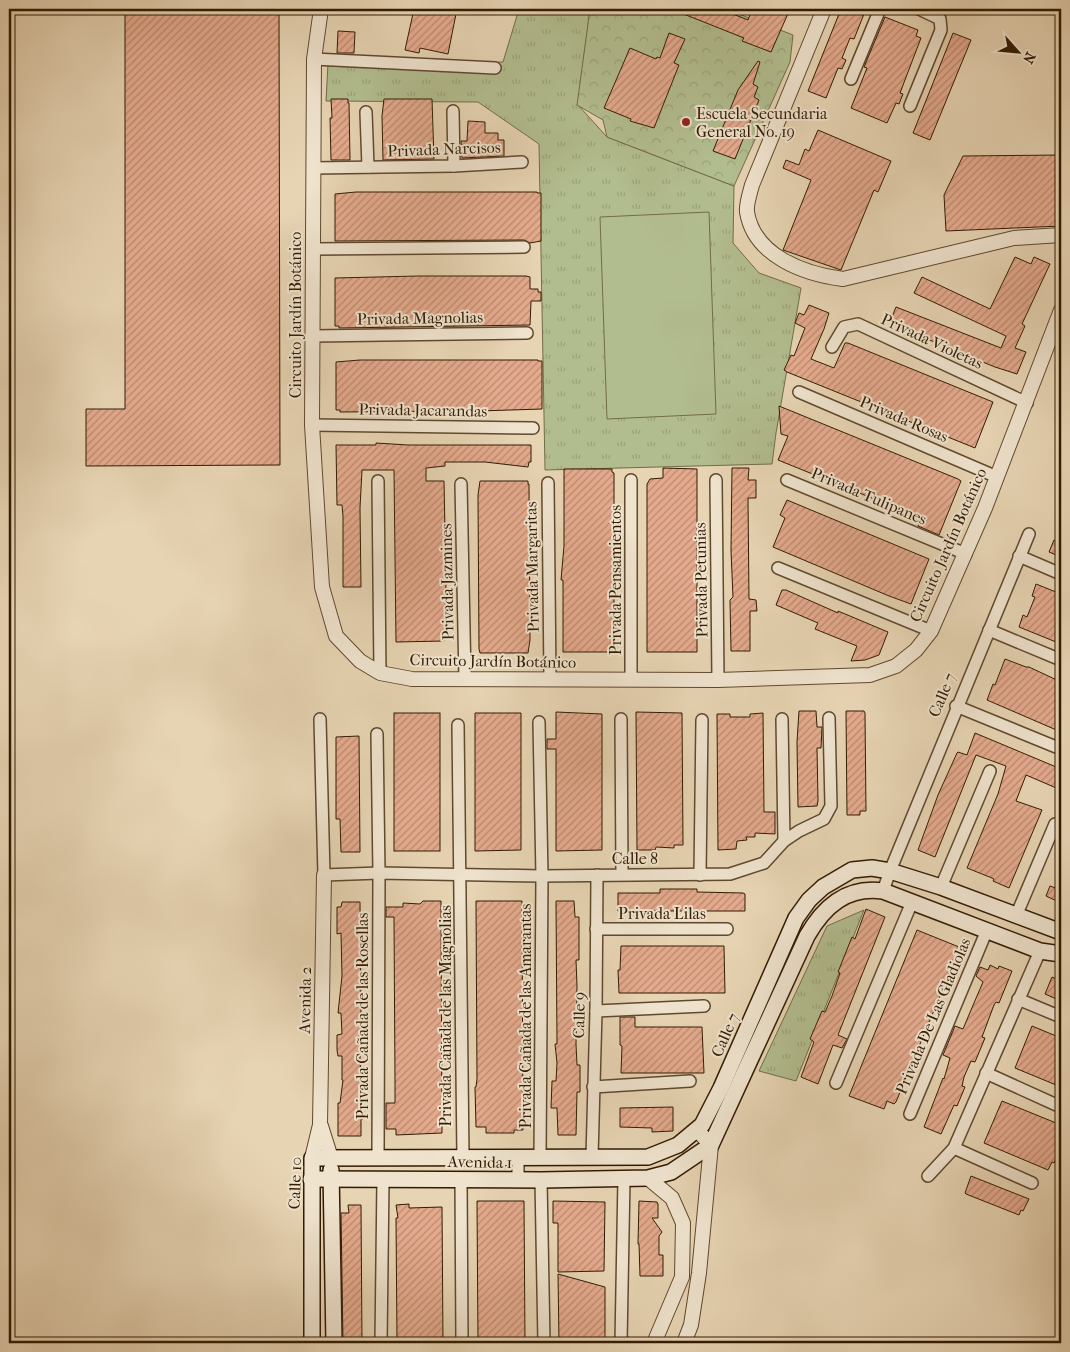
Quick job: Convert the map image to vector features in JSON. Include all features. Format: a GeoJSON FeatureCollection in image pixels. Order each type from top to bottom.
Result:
{"type":"FeatureCollection","features":[{"type":"Feature","properties":{"kind":"main road","name":"Calle 7"},"geometry":{"type":"LineString","coordinates":[[648,1157],[678,1145],[702,1126],[721,1088],[796,918],[809,900],[823,887],[852,870],[872,868],[890,871]]}},
{"type":"Feature","properties":{"kind":"main road"},"geometry":{"type":"LineString","coordinates":[[883,891],[1040,951],[1061,954],[1058,943],[1061,932],[941,887],[890,871]]}},
{"type":"Feature","properties":{"kind":"main road","name":"Calle 7"},"geometry":{"type":"LineString","coordinates":[[711,1145],[816,920],[842,897],[870,889],[883,891]]}},
{"type":"Feature","properties":{"kind":"main road"},"geometry":{"type":"LineString","coordinates":[[648,1178],[671,1172],[711,1145]]}},
{"type":"Feature","properties":{"kind":"main road","name":"Avenida 1"},"geometry":{"type":"LineString","coordinates":[[312,1158],[648,1157]]}},
{"type":"Feature","properties":{"kind":"main road","name":"Calle 10"},"geometry":{"type":"LineString","coordinates":[[312,1158],[312,1343]]}},
{"type":"Feature","properties":{"kind":"main road","name":"Calle 10"},"geometry":{"type":"LineString","coordinates":[[331,1158],[334,1343]]}},
{"type":"Feature","properties":{"kind":"main road","name":"Avenida 1"},"geometry":{"type":"LineString","coordinates":[[311,1179],[542,1180],[648,1178]]}},
{"type":"Feature","properties":{"kind":"street","name":"Circuito Jardín Botánico"},"geometry":{"type":"LineString","coordinates":[[322,9],[314,59],[312,425],[322,588],[336,636],[360,661],[380,673],[412,679],[718,680],[870,675],[896,666],[916,650],[931,631],[966,554],[1027,403],[1061,310]]}},
{"type":"Feature","properties":{"kind":"street"},"geometry":{"type":"LineString","coordinates":[[824,9],[752,185],[747,210],[752,228],[760,242],[782,259],[798,268],[823,276],[843,278],[1014,238],[1061,235]]}},
{"type":"Feature","properties":{"kind":"street"},"geometry":{"type":"LineString","coordinates":[[851,79],[880,9]]}},
{"type":"Feature","properties":{"kind":"street"},"geometry":{"type":"LineString","coordinates":[[910,106],[941,30],[940,19],[919,9]]}},
{"type":"Feature","properties":{"kind":"street"},"geometry":{"type":"LineString","coordinates":[[314,59],[495,68]]}},
{"type":"Feature","properties":{"kind":"street","name":"Privada Narcisos"},"geometry":{"type":"LineString","coordinates":[[366,112],[368,167]]}},
{"type":"Feature","properties":{"kind":"street"},"geometry":{"type":"LineString","coordinates":[[453,112],[454,166]]}},
{"type":"Feature","properties":{"kind":"street","name":"Privada Narcisos"},"geometry":{"type":"LineString","coordinates":[[313,168],[454,166],[522,162]]}},
{"type":"Feature","properties":{"kind":"street"},"geometry":{"type":"LineString","coordinates":[[314,249],[524,247]]}},
{"type":"Feature","properties":{"kind":"street","name":"Privada Violetas"},"geometry":{"type":"LineString","coordinates":[[832,346],[844,327],[858,324],[1027,403]]}},
{"type":"Feature","properties":{"kind":"street","name":"Privada Magnolias"},"geometry":{"type":"LineString","coordinates":[[313,336],[527,333]]}},
{"type":"Feature","properties":{"kind":"street","name":"Privada Rosas"},"geometry":{"type":"LineString","coordinates":[[799,392],[997,476]]}},
{"type":"Feature","properties":{"kind":"street","name":"Privada Jacarandas"},"geometry":{"type":"LineString","coordinates":[[312,425],[533,428]]}},
{"type":"Feature","properties":{"kind":"street","name":"Privada Pensamientos"},"geometry":{"type":"LineString","coordinates":[[631,480],[631,679]]}},
{"type":"Feature","properties":{"kind":"street","name":"Privada Petunias"},"geometry":{"type":"LineString","coordinates":[[716,480],[718,680]]}},
{"type":"Feature","properties":{"kind":"street","name":"Privada Tulipanes"},"geometry":{"type":"LineString","coordinates":[[787,480],[966,554]]}},
{"type":"Feature","properties":{"kind":"street"},"geometry":{"type":"LineString","coordinates":[[378,481],[380,673]]}},
{"type":"Feature","properties":{"kind":"street","name":"Privada Margaritas"},"geometry":{"type":"LineString","coordinates":[[548,483],[550,680]]}},
{"type":"Feature","properties":{"kind":"street","name":"Privada Jazmines"},"geometry":{"type":"LineString","coordinates":[[462,484],[465,680]]}},
{"type":"Feature","properties":{"kind":"street","name":"Calle 7"},"geometry":{"type":"LineString","coordinates":[[883,891],[956,706],[1029,534]]}},
{"type":"Feature","properties":{"kind":"street"},"geometry":{"type":"LineString","coordinates":[[1019,556],[1061,574]]}},
{"type":"Feature","properties":{"kind":"street"},"geometry":{"type":"LineString","coordinates":[[778,568],[931,631]]}},
{"type":"Feature","properties":{"kind":"street"},"geometry":{"type":"LineString","coordinates":[[989,630],[1061,660]]}},
{"type":"Feature","properties":{"kind":"street"},"geometry":{"type":"LineString","coordinates":[[956,706],[1061,749]]}},
{"type":"Feature","properties":{"kind":"street","name":"Calle 8"},"geometry":{"type":"LineString","coordinates":[[324,874],[700,875],[730,874],[758,866],[768,860],[784,841],[820,821],[830,811],[829,718]]}},
{"type":"Feature","properties":{"kind":"street"},"geometry":{"type":"LineString","coordinates":[[320,719],[324,874]]}},
{"type":"Feature","properties":{"kind":"street"},"geometry":{"type":"LineString","coordinates":[[621,719],[622,874]]}},
{"type":"Feature","properties":{"kind":"street"},"geometry":{"type":"LineString","coordinates":[[782,719],[784,841]]}},
{"type":"Feature","properties":{"kind":"street"},"geometry":{"type":"LineString","coordinates":[[700,875],[702,720]]}},
{"type":"Feature","properties":{"kind":"street","name":"Privada Cañada de las Amarantas"},"geometry":{"type":"LineString","coordinates":[[539,722],[542,876],[540,1157]]}},
{"type":"Feature","properties":{"kind":"street","name":"Privada Cañada de las Magnolias"},"geometry":{"type":"LineString","coordinates":[[458,725],[463,1157]]}},
{"type":"Feature","properties":{"kind":"street","name":"Privada Cañada de las Rosellas"},"geometry":{"type":"LineString","coordinates":[[377,734],[379,873],[378,1158]]}},
{"type":"Feature","properties":{"kind":"street"},"geometry":{"type":"LineString","coordinates":[[941,887],[990,771]]}},
{"type":"Feature","properties":{"kind":"street"},"geometry":{"type":"LineString","coordinates":[[1016,916],[1055,824]]}},
{"type":"Feature","properties":{"kind":"street","name":"Avenida 2"},"geometry":{"type":"LineString","coordinates":[[320,1125],[324,874]]}},
{"type":"Feature","properties":{"kind":"street","name":"Calle 9"},"geometry":{"type":"LineString","coordinates":[[592,1156],[596,1011],[596,875]]}},
{"type":"Feature","properties":{"kind":"street"},"geometry":{"type":"LineString","coordinates":[[836,1084],[912,902]]}},
{"type":"Feature","properties":{"kind":"street","name":"Privada Lilas"},"geometry":{"type":"LineString","coordinates":[[596,930],[728,929]]}},
{"type":"Feature","properties":{"kind":"street","name":"Privada De Las Gladiolas"},"geometry":{"type":"LineString","coordinates":[[910,1114],[987,930]]}},
{"type":"Feature","properties":{"kind":"street"},"geometry":{"type":"LineString","coordinates":[[928,1176],[954,1148],[1040,951]]}},
{"type":"Feature","properties":{"kind":"street"},"geometry":{"type":"LineString","coordinates":[[1018,999],[1061,1017]]}},
{"type":"Feature","properties":{"kind":"street"},"geometry":{"type":"LineString","coordinates":[[596,1011],[704,1006]]}},
{"type":"Feature","properties":{"kind":"street"},"geometry":{"type":"LineString","coordinates":[[986,1073],[1061,1107]]}},
{"type":"Feature","properties":{"kind":"street"},"geometry":{"type":"LineString","coordinates":[[593,1087],[690,1081]]}},
{"type":"Feature","properties":{"kind":"street","name":"Calle 10"},"geometry":{"type":"LineString","coordinates":[[312,1158],[320,1125]]}},
{"type":"Feature","properties":{"kind":"street","name":"Calle 10"},"geometry":{"type":"LineString","coordinates":[[320,1125],[331,1158]]}},
{"type":"Feature","properties":{"kind":"street"},"geometry":{"type":"LineString","coordinates":[[696,1130],[711,1145]]}},
{"type":"Feature","properties":{"kind":"street","name":"Calle 7"},"geometry":{"type":"LineString","coordinates":[[684,1343],[691,1325],[699,1273],[711,1145]]}},
{"type":"Feature","properties":{"kind":"street"},"geometry":{"type":"LineString","coordinates":[[954,1148],[1032,1183]]}},
{"type":"Feature","properties":{"kind":"street"},"geometry":{"type":"LineString","coordinates":[[518,1158],[518,1180]]}},
{"type":"Feature","properties":{"kind":"street"},"geometry":{"type":"LineString","coordinates":[[621,1343],[624,1178]]}},
{"type":"Feature","properties":{"kind":"street"},"geometry":{"type":"LineString","coordinates":[[648,1178],[672,1198],[683,1223],[682,1277],[654,1343]]}},
{"type":"Feature","properties":{"kind":"street"},"geometry":{"type":"LineString","coordinates":[[381,1343],[383,1179]]}},
{"type":"Feature","properties":{"kind":"street"},"geometry":{"type":"LineString","coordinates":[[461,1179],[462,1343]]}},
{"type":"Feature","properties":{"kind":"street"},"geometry":{"type":"LineString","coordinates":[[542,1180],[544,1343]]}},
{"type":"Feature","properties":{"kind":"green space"},"geometry":{"type":"Polygon","coordinates":[[[519,9],[590,9],[578,105],[607,137],[734,186],[733,243],[759,273],[801,288],[772,464],[545,470],[539,144],[478,102],[326,101],[328,64],[503,62],[519,9]]]}},
{"type":"Feature","properties":{"kind":"green space"},"geometry":{"type":"Polygon","coordinates":[[[590,9],[726,9],[793,35],[790,62],[734,186],[607,137],[603,120],[577,105],[590,9]]]}},
{"type":"Feature","properties":{"kind":"green space"},"geometry":{"type":"Polygon","coordinates":[[[709,212],[716,414],[607,419],[600,217],[709,212]]]}},
{"type":"Feature","properties":{"kind":"green space"},"geometry":{"type":"Polygon","coordinates":[[[864,910],[796,1081],[759,1071],[827,926],[864,910]]]}},
{"type":"Feature","properties":{"kind":"building"},"geometry":{"type":"Polygon","coordinates":[[[125,9],[279,9],[280,465],[86,466],[86,409],[125,409],[125,9]]]}},
{"type":"Feature","properties":{"kind":"building"},"geometry":{"type":"Polygon","coordinates":[[[414,9],[457,9],[448,54],[420,48],[419,53],[405,50],[414,9]]]}},
{"type":"Feature","properties":{"kind":"building"},"geometry":{"type":"Polygon","coordinates":[[[671,9],[720,9],[748,20],[752,9],[790,9],[771,52],[742,41],[744,38],[671,9]]]}},
{"type":"Feature","properties":{"kind":"building"},"geometry":{"type":"Polygon","coordinates":[[[841,9],[866,9],[854,39],[850,38],[842,58],[846,60],[842,69],[838,68],[826,98],[808,91],[841,9]]]}},
{"type":"Feature","properties":{"kind":"building"},"geometry":{"type":"Polygon","coordinates":[[[885,17],[918,30],[916,36],[921,38],[900,93],[903,94],[899,104],[896,103],[887,123],[851,108],[867,68],[864,67],[885,17]]]}},
{"type":"Feature","properties":{"kind":"building"},"geometry":{"type":"Polygon","coordinates":[[[338,31],[355,32],[354,53],[337,53],[338,31]]]}},
{"type":"Feature","properties":{"kind":"building"},"geometry":{"type":"Polygon","coordinates":[[[669,33],[685,39],[674,63],[679,65],[654,128],[630,121],[631,119],[604,108],[630,48],[656,59],[657,57],[660,58],[669,33]]]}},
{"type":"Feature","properties":{"kind":"building"},"geometry":{"type":"Polygon","coordinates":[[[953,33],[971,40],[930,140],[913,133],[953,33]]]}},
{"type":"Feature","properties":{"kind":"building"},"geometry":{"type":"Polygon","coordinates":[[[758,61],[760,62],[753,84],[758,87],[754,97],[759,100],[735,159],[713,151],[738,90],[758,61]]]}},
{"type":"Feature","properties":{"kind":"building"},"geometry":{"type":"Polygon","coordinates":[[[331,99],[348,99],[350,160],[331,160],[331,99]]]}},
{"type":"Feature","properties":{"kind":"building"},"geometry":{"type":"Polygon","coordinates":[[[384,99],[432,99],[434,159],[383,160],[382,116],[384,99]]]}},
{"type":"Feature","properties":{"kind":"building"},"geometry":{"type":"Polygon","coordinates":[[[468,121],[485,122],[485,133],[498,133],[498,140],[504,140],[504,156],[462,158],[461,141],[467,141],[468,121]]]}},
{"type":"Feature","properties":{"kind":"building"},"geometry":{"type":"Polygon","coordinates":[[[818,130],[891,161],[878,192],[874,190],[841,270],[783,250],[811,180],[783,168],[786,160],[799,165],[805,149],[809,151],[818,130]]]}},
{"type":"Feature","properties":{"kind":"building"},"geometry":{"type":"Polygon","coordinates":[[[1061,155],[1061,226],[946,231],[944,195],[963,156],[1061,155]]]}},
{"type":"Feature","properties":{"kind":"building"},"geometry":{"type":"Polygon","coordinates":[[[356,192],[541,193],[541,241],[530,243],[524,240],[335,241],[335,194],[356,192]]]}},
{"type":"Feature","properties":{"kind":"building"},"geometry":{"type":"Polygon","coordinates":[[[1015,257],[1031,264],[1034,257],[1050,264],[1022,324],[1025,326],[1015,348],[1026,352],[1017,374],[995,367],[890,322],[896,307],[1001,348],[1006,336],[914,293],[922,277],[990,309],[1015,257]]]}},
{"type":"Feature","properties":{"kind":"building"},"geometry":{"type":"Polygon","coordinates":[[[526,276],[530,277],[530,289],[538,289],[538,292],[541,292],[541,301],[531,301],[530,325],[339,328],[339,326],[335,326],[335,278],[526,276]]]}},
{"type":"Feature","properties":{"kind":"building"},"geometry":{"type":"Polygon","coordinates":[[[809,305],[829,313],[811,359],[834,368],[845,343],[848,343],[993,402],[975,448],[784,370],[791,355],[794,356],[805,328],[795,323],[799,313],[804,315],[809,305]]]}},
{"type":"Feature","properties":{"kind":"building"},"geometry":{"type":"Polygon","coordinates":[[[360,360],[542,361],[542,409],[340,412],[340,410],[336,410],[336,362],[360,360]]]}},
{"type":"Feature","properties":{"kind":"building"},"geometry":{"type":"Polygon","coordinates":[[[779,406],[961,481],[939,535],[918,526],[921,518],[778,460],[788,436],[781,434],[779,406]]]}},
{"type":"Feature","properties":{"kind":"building"},"geometry":{"type":"Polygon","coordinates":[[[376,443],[408,445],[531,445],[531,462],[529,462],[528,467],[485,462],[445,462],[445,466],[426,468],[426,481],[444,481],[446,583],[444,641],[396,642],[394,470],[362,470],[360,508],[361,587],[343,587],[343,516],[342,505],[337,505],[336,445],[376,445],[376,443]]]}},
{"type":"Feature","properties":{"kind":"building"},"geometry":{"type":"Polygon","coordinates":[[[663,468],[697,469],[697,652],[647,652],[647,484],[650,479],[663,478],[663,468]]]}},
{"type":"Feature","properties":{"kind":"building"},"geometry":{"type":"Polygon","coordinates":[[[732,468],[749,468],[748,480],[756,480],[756,498],[748,498],[749,599],[756,600],[757,611],[750,611],[750,651],[731,651],[730,600],[733,597],[731,551],[732,468]]]}},
{"type":"Feature","properties":{"kind":"building"},"geometry":{"type":"Polygon","coordinates":[[[564,469],[612,469],[614,473],[613,652],[563,652],[563,580],[561,580],[564,546],[564,469]]]}},
{"type":"Feature","properties":{"kind":"building"},"geometry":{"type":"Polygon","coordinates":[[[480,481],[528,481],[529,484],[530,640],[528,653],[480,653],[478,495],[480,481]]]}},
{"type":"Feature","properties":{"kind":"building"},"geometry":{"type":"Polygon","coordinates":[[[787,500],[929,559],[911,604],[773,547],[785,518],[780,515],[787,500]]]}},
{"type":"Feature","properties":{"kind":"building"},"geometry":{"type":"Polygon","coordinates":[[[1054,540],[1061,543],[1061,557],[1049,552],[1054,540]]]}},
{"type":"Feature","properties":{"kind":"building"},"geometry":{"type":"Polygon","coordinates":[[[1036,584],[1061,594],[1061,644],[1019,627],[1023,615],[1027,617],[1035,597],[1032,596],[1036,584]]]}},
{"type":"Feature","properties":{"kind":"building"},"geometry":{"type":"Polygon","coordinates":[[[782,590],[888,632],[879,655],[865,660],[851,661],[857,646],[815,629],[818,623],[776,605],[782,590]]]}},
{"type":"Feature","properties":{"kind":"building"},"geometry":{"type":"Polygon","coordinates":[[[1005,659],[1029,667],[1061,682],[1061,732],[987,700],[1005,659]]]}},
{"type":"Feature","properties":{"kind":"building"},"geometry":{"type":"Polygon","coordinates":[[[799,711],[816,711],[817,727],[822,727],[821,748],[817,748],[817,806],[798,807],[797,742],[799,711]]]}},
{"type":"Feature","properties":{"kind":"building"},"geometry":{"type":"Polygon","coordinates":[[[846,711],[864,711],[865,713],[866,811],[860,811],[860,815],[847,815],[846,711]]]}},
{"type":"Feature","properties":{"kind":"building"},"geometry":{"type":"Polygon","coordinates":[[[556,712],[602,714],[602,850],[556,851],[556,749],[547,749],[547,739],[556,739],[556,712]]]}},
{"type":"Feature","properties":{"kind":"building"},"geometry":{"type":"Polygon","coordinates":[[[636,712],[682,713],[683,845],[674,845],[674,848],[656,847],[655,850],[637,850],[636,712]]]}},
{"type":"Feature","properties":{"kind":"building"},"geometry":{"type":"Polygon","coordinates":[[[394,713],[440,713],[440,851],[394,851],[394,713]]]}},
{"type":"Feature","properties":{"kind":"building"},"geometry":{"type":"Polygon","coordinates":[[[475,713],[521,713],[521,850],[475,851],[475,713]]]}},
{"type":"Feature","properties":{"kind":"building"},"geometry":{"type":"Polygon","coordinates":[[[763,713],[764,812],[775,812],[775,834],[755,833],[755,837],[746,837],[747,840],[737,841],[736,849],[718,850],[717,714],[730,714],[730,717],[750,717],[750,714],[763,713]]]}},
{"type":"Feature","properties":{"kind":"building"},"geometry":{"type":"Polygon","coordinates":[[[975,733],[1061,769],[1061,790],[1026,775],[1016,801],[1042,810],[1009,888],[993,881],[994,879],[992,878],[967,868],[998,794],[1006,766],[976,755],[935,857],[918,850],[938,795],[957,753],[967,755],[975,733]]]}},
{"type":"Feature","properties":{"kind":"building"},"geometry":{"type":"Polygon","coordinates":[[[359,736],[360,852],[341,852],[340,819],[336,819],[336,737],[359,736]]]}},
{"type":"Feature","properties":{"kind":"building"},"geometry":{"type":"Polygon","coordinates":[[[1050,886],[1061,890],[1061,903],[1046,896],[1050,886]]]}},
{"type":"Feature","properties":{"kind":"building"},"geometry":{"type":"Polygon","coordinates":[[[660,889],[697,889],[697,892],[743,893],[745,894],[745,911],[618,911],[618,893],[660,893],[660,889]]]}},
{"type":"Feature","properties":{"kind":"building"},"geometry":{"type":"Polygon","coordinates":[[[423,901],[441,901],[442,1133],[396,1135],[396,1129],[386,1129],[386,1103],[395,1103],[395,1082],[394,917],[386,917],[386,907],[403,907],[403,903],[420,904],[423,901]]]}},
{"type":"Feature","properties":{"kind":"building"},"geometry":{"type":"Polygon","coordinates":[[[476,901],[522,901],[523,1130],[514,1130],[514,1133],[486,1133],[486,1127],[476,1127],[476,901]]]}},
{"type":"Feature","properties":{"kind":"building"},"geometry":{"type":"Polygon","coordinates":[[[556,901],[574,901],[575,917],[579,917],[579,960],[576,960],[576,1044],[577,1065],[580,1065],[580,1092],[577,1092],[576,1135],[558,1135],[557,1108],[551,1108],[552,1081],[556,1081],[557,1063],[555,1044],[557,1044],[556,901]]]}},
{"type":"Feature","properties":{"kind":"building"},"geometry":{"type":"Polygon","coordinates":[[[342,902],[360,902],[360,1059],[363,1119],[361,1119],[361,1136],[338,1136],[338,1103],[340,1103],[343,1080],[342,1056],[338,1056],[337,1050],[337,1035],[342,1034],[341,1013],[338,1013],[342,976],[341,933],[337,934],[337,907],[341,907],[342,902]]]}},
{"type":"Feature","properties":{"kind":"building"},"geometry":{"type":"Polygon","coordinates":[[[866,909],[885,917],[838,1035],[847,1039],[842,1048],[833,1045],[818,1084],[801,1077],[814,1042],[810,1039],[822,1011],[825,1012],[832,996],[840,973],[838,972],[852,937],[855,939],[866,909]]]}},
{"type":"Feature","properties":{"kind":"building"},"geometry":{"type":"Polygon","coordinates":[[[917,930],[959,947],[959,950],[896,1102],[894,1104],[887,1101],[884,1109],[849,1096],[917,930]]]}},
{"type":"Feature","properties":{"kind":"building"},"geometry":{"type":"Polygon","coordinates":[[[621,946],[724,946],[725,993],[619,993],[618,970],[620,970],[621,946]]]}},
{"type":"Feature","properties":{"kind":"building"},"geometry":{"type":"Polygon","coordinates":[[[990,965],[998,969],[999,966],[1012,971],[999,1003],[996,1002],[994,1005],[982,1037],[985,1038],[975,1062],[971,1061],[964,1077],[962,1086],[965,1087],[957,1106],[954,1105],[941,1134],[924,1127],[944,1079],[950,1058],[943,1055],[955,1026],[963,1029],[983,982],[976,976],[980,967],[988,970],[990,965]]]}},
{"type":"Feature","properties":{"kind":"building"},"geometry":{"type":"Polygon","coordinates":[[[1052,977],[1061,981],[1061,1001],[1045,994],[1052,977]]]}},
{"type":"Feature","properties":{"kind":"building"},"geometry":{"type":"Polygon","coordinates":[[[620,1017],[635,1017],[635,1027],[702,1027],[704,1073],[621,1073],[620,1017]]]}},
{"type":"Feature","properties":{"kind":"building"},"geometry":{"type":"Polygon","coordinates":[[[1032,1026],[1061,1038],[1061,1087],[1015,1068],[1032,1026]]]}},
{"type":"Feature","properties":{"kind":"building"},"geometry":{"type":"Polygon","coordinates":[[[1002,1101],[1061,1125],[1061,1148],[1054,1163],[1052,1162],[1048,1170],[984,1143],[1002,1101]]]}},
{"type":"Feature","properties":{"kind":"building"},"geometry":{"type":"Polygon","coordinates":[[[673,1107],[673,1131],[652,1132],[652,1128],[620,1127],[620,1108],[673,1107]]]}},
{"type":"Feature","properties":{"kind":"building"},"geometry":{"type":"Polygon","coordinates":[[[971,1176],[1029,1199],[1023,1211],[1021,1210],[1019,1215],[966,1194],[971,1176]]]}},
{"type":"Feature","properties":{"kind":"building"},"geometry":{"type":"Polygon","coordinates":[[[477,1201],[524,1201],[525,1343],[478,1343],[477,1201]]]}},
{"type":"Feature","properties":{"kind":"building"},"geometry":{"type":"Polygon","coordinates":[[[553,1201],[605,1202],[604,1271],[558,1272],[558,1223],[553,1223],[553,1201]]]}},
{"type":"Feature","properties":{"kind":"building"},"geometry":{"type":"Polygon","coordinates":[[[639,1201],[657,1202],[658,1204],[658,1218],[652,1218],[662,1232],[659,1236],[659,1255],[663,1255],[663,1276],[640,1276],[638,1244],[639,1201]]]}},
{"type":"Feature","properties":{"kind":"building"},"geometry":{"type":"Polygon","coordinates":[[[409,1204],[409,1208],[442,1207],[443,1343],[397,1343],[396,1218],[398,1218],[396,1205],[409,1204]]]}},
{"type":"Feature","properties":{"kind":"building"},"geometry":{"type":"Polygon","coordinates":[[[348,1205],[361,1205],[362,1343],[343,1343],[341,1213],[349,1213],[348,1205]]]}},
{"type":"Feature","properties":{"kind":"building"},"geometry":{"type":"Polygon","coordinates":[[[558,1274],[605,1287],[605,1343],[559,1343],[558,1274]]]}},
{"type":"Feature","properties":{"kind":"place","name":"Escuela Secundaria General No. 19"},"geometry":{"type":"Point","coordinates":[686,122]}}]}
